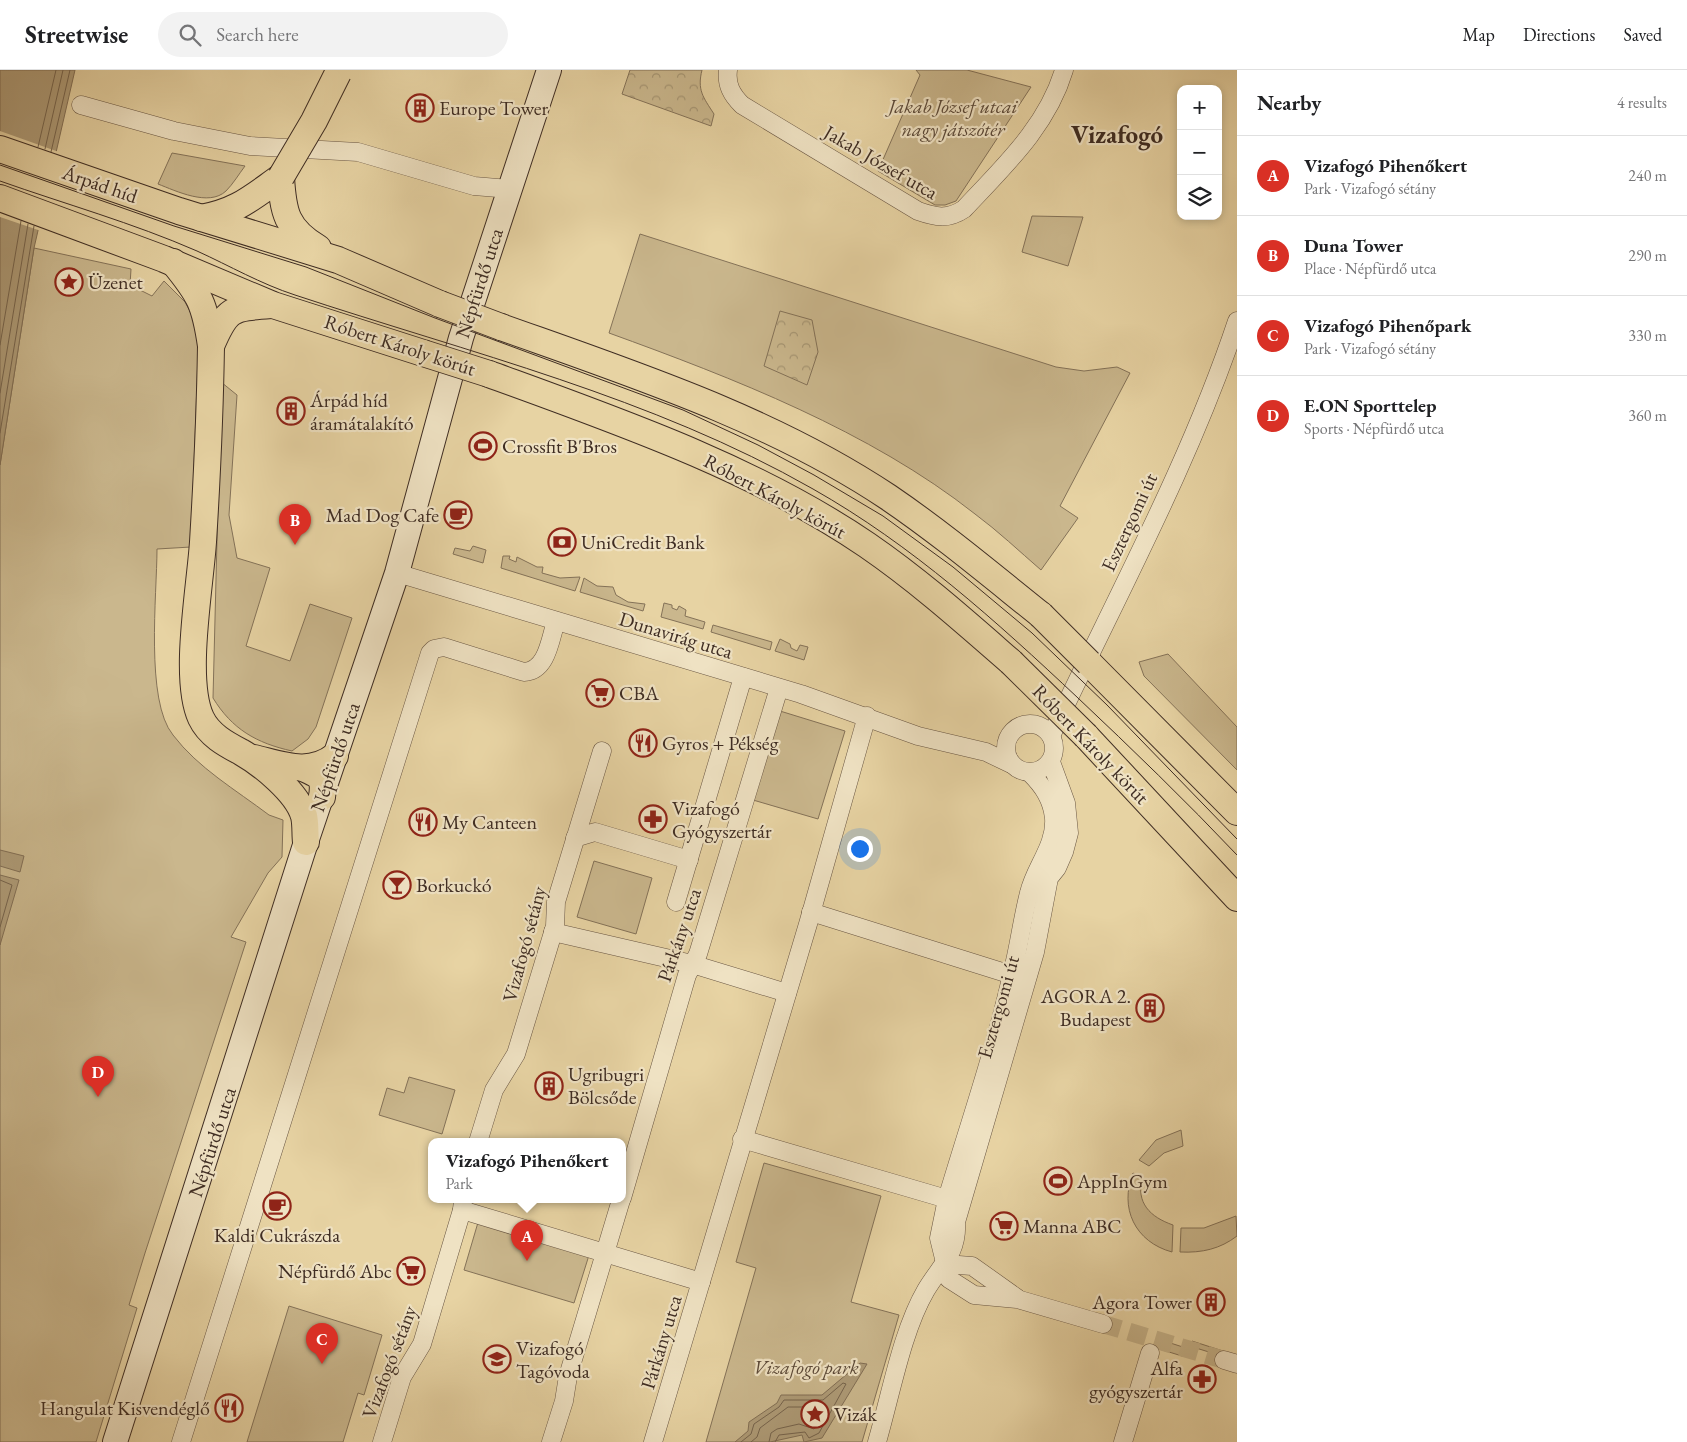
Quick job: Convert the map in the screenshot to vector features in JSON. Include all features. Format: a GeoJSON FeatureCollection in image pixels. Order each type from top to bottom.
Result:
{"type":"FeatureCollection","features":[{"type":"Feature","properties":{"kind":"main road"},"geometry":{"type":"LineString","coordinates":[[190,214],[225,213],[234,209],[281,177],[314,121],[339,71]]}},
{"type":"Feature","properties":{"kind":"main road","name":"Árpád híd"},"geometry":{"type":"LineString","coordinates":[[0,149],[190,214]]}},
{"type":"Feature","properties":{"kind":"main road"},"geometry":{"type":"LineString","coordinates":[[281,177],[282,198],[288,222],[306,241],[338,260]]}},
{"type":"Feature","properties":{"kind":"main road"},"geometry":{"type":"LineString","coordinates":[[0,198],[168,260],[200,297],[207,319],[211,346],[202,542],[192,675],[195,698],[202,720],[218,739],[249,757],[270,773],[292,795],[303,815],[306,842]]}},
{"type":"Feature","properties":{"kind":"main road"},"geometry":{"type":"LineString","coordinates":[[190,214],[338,260],[440,304],[682,393],[753,424],[815,455],[888,497],[1041,615],[1237,812]]}},
{"type":"Feature","properties":{"kind":"main road","name":"Róbert Károly körút"},"geometry":{"type":"LineString","coordinates":[[168,260],[273,305],[489,374],[600,414],[734,470],[806,507],[867,545],[934,595],[1011,662],[1086,736],[1237,898]]}},
{"type":"Feature","properties":{"kind":"main road"},"geometry":{"type":"LineString","coordinates":[[211,346],[220,326],[229,313],[241,308],[273,305]]}},
{"type":"Feature","properties":{"kind":"main road"},"geometry":{"type":"LineString","coordinates":[[303,768],[324,766],[335,756]]}},
{"type":"Feature","properties":{"kind":"main road"},"geometry":{"type":"LineString","coordinates":[[249,757],[303,768],[319,776],[324,784],[322,796]]}},
{"type":"Feature","properties":{"kind":"street","name":"Népfürdő utca"},"geometry":{"type":"LineString","coordinates":[[116,1442],[306,842],[396,573],[461,338],[549,70]]}},
{"type":"Feature","properties":{"kind":"street","name":"Jakab József utca"},"geometry":{"type":"LineString","coordinates":[[728,70],[727,80],[733,96],[742,105],[918,211],[934,217],[945,217],[955,215],[964,209],[1017,151],[1052,104],[1064,70]]}},
{"type":"Feature","properties":{"kind":"street"},"geometry":{"type":"LineString","coordinates":[[81,105],[174,130],[250,146],[358,152],[474,186],[510,189]]}},
{"type":"Feature","properties":{"kind":"street","name":"Esztergomi út"},"geometry":{"type":"LineString","coordinates":[[877,1442],[916,1306],[945,1264],[957,1237],[956,1222],[1035,952],[1049,878],[1057,868],[1064,852],[1068,832],[1066,803],[1050,762],[1054,754],[1051,736],[1132,570],[1220,370],[1237,321]]}},
{"type":"Feature","properties":{"kind":"street","name":"Dunavirág utca"},"geometry":{"type":"LineString","coordinates":[[396,573],[779,688],[867,716],[940,743],[986,752],[1011,764]]}},
{"type":"Feature","properties":{"kind":"street"},"geometry":{"type":"LineString","coordinates":[[181,1442],[430,653],[434,649],[444,647],[524,672],[532,671],[542,662],[556,621]]}},
{"type":"Feature","properties":{"kind":"street"},"geometry":{"type":"LineString","coordinates":[[676,902],[743,677]]}},
{"type":"Feature","properties":{"kind":"street","name":"Párkány utca"},"geometry":{"type":"LineString","coordinates":[[626,1185],[663,1053],[692,964],[698,954],[779,688]]}},
{"type":"Feature","properties":{"kind":"street","name":"Párkány utca"},"geometry":{"type":"LineString","coordinates":[[653,1442],[811,912],[867,716]]}},
{"type":"Feature","properties":{"kind":"street"},"geometry":{"type":"LineString","coordinates":[[1011,764],[1006,750],[1010,736],[1020,726],[1034,724],[1040,726],[1051,736]]}},
{"type":"Feature","properties":{"kind":"street","name":"Dunavirág utca"},"geometry":{"type":"LineString","coordinates":[[940,743],[986,743],[1010,736]]}},
{"type":"Feature","properties":{"kind":"street","name":"Vizafogó sétány"},"geometry":{"type":"LineString","coordinates":[[479,1138],[494,1090],[516,1054],[553,932],[556,902],[602,751]]}},
{"type":"Feature","properties":{"kind":"street"},"geometry":{"type":"LineString","coordinates":[[1030,773],[1042,770],[1050,762]]}},
{"type":"Feature","properties":{"kind":"street","name":"Esztergomi út"},"geometry":{"type":"LineString","coordinates":[[945,1264],[939,1238],[947,1200],[1012,975],[1029,892],[1049,847],[1054,818],[1044,786],[1030,773],[1020,770],[1011,764]]}},
{"type":"Feature","properties":{"kind":"street"},"geometry":{"type":"LineString","coordinates":[[575,838],[595,832],[689,860]]}},
{"type":"Feature","properties":{"kind":"street","name":"Esztergomi út"},"geometry":{"type":"LineString","coordinates":[[811,912],[1012,975]]}},
{"type":"Feature","properties":{"kind":"street"},"geometry":{"type":"LineString","coordinates":[[553,932],[692,964],[787,993]]}},
{"type":"Feature","properties":{"kind":"street"},"geometry":{"type":"LineString","coordinates":[[742,1139],[947,1200]]}},
{"type":"Feature","properties":{"kind":"street","name":"Párkány utca"},"geometry":{"type":"LineString","coordinates":[[551,1442],[564,1400],[568,1376],[621,1203]]}},
{"type":"Feature","properties":{"kind":"street","name":"Vizafogó sétány"},"geometry":{"type":"LineString","coordinates":[[382,1442],[402,1378],[422,1344],[462,1205],[701,1282]]}},
{"type":"Feature","properties":{"kind":"street"},"geometry":{"type":"LineString","coordinates":[[1017,1298],[972,1266],[945,1264],[949,1279],[974,1295],[1017,1298],[1103,1324]]}},
{"type":"Feature","properties":{"kind":"street"},"geometry":{"type":"LineString","coordinates":[[1123,1442],[1150,1353]]}},
{"type":"Feature","properties":{"kind":"green space"},"geometry":{"type":"Polygon","coordinates":[[[630,70],[702,70],[700,83],[702,93],[714,114],[711,126],[622,94],[630,70]]]}},
{"type":"Feature","properties":{"kind":"green space","name":"Jakab József utcai nagy játszótér"},"geometry":{"type":"Polygon","coordinates":[[[916,70],[967,70],[1031,87],[956,201],[945,205],[935,205],[878,171],[920,75],[916,70]]]}},
{"type":"Feature","properties":{"kind":"green space"},"geometry":{"type":"Polygon","coordinates":[[[172,153],[245,166],[226,191],[219,196],[202,198],[158,184],[172,153]]]}},
{"type":"Feature","properties":{"kind":"green space"},"geometry":{"type":"Polygon","coordinates":[[[1032,216],[1083,217],[1068,266],[1022,252],[1032,216]]]}},
{"type":"Feature","properties":{"kind":"green space"},"geometry":{"type":"Polygon","coordinates":[[[640,234],[1056,367],[1084,371],[1117,367],[1130,373],[1060,506],[1078,518],[1041,570],[984,521],[934,484],[846,432],[752,388],[609,333],[640,234]]]}},
{"type":"Feature","properties":{"kind":"green space"},"geometry":{"type":"Polygon","coordinates":[[[34,248],[131,269],[130,285],[152,296],[164,281],[185,302],[199,328],[191,547],[157,549],[154,646],[159,698],[164,719],[173,735],[194,758],[269,815],[283,820],[282,857],[268,873],[231,937],[246,942],[129,1305],[137,1308],[96,1442],[0,1442],[0,465],[34,248]]]}},
{"type":"Feature","properties":{"kind":"green space"},"geometry":{"type":"Polygon","coordinates":[[[780,311],[812,320],[818,352],[807,385],[764,366],[780,311]]]}},
{"type":"Feature","properties":{"kind":"green space"},"geometry":{"type":"Polygon","coordinates":[[[221,382],[237,395],[229,515],[237,558],[270,568],[246,646],[290,661],[310,604],[352,618],[316,727],[308,739],[292,751],[267,744],[246,733],[228,718],[213,698],[221,382]]]}},
{"type":"Feature","properties":{"kind":"green space"},"geometry":{"type":"Polygon","coordinates":[[[473,546],[486,550],[483,563],[453,554],[455,548],[470,551],[473,546]]]}},
{"type":"Feature","properties":{"kind":"green space"},"geometry":{"type":"Polygon","coordinates":[[[503,556],[510,556],[509,559],[516,562],[517,557],[537,567],[543,567],[542,573],[560,578],[580,577],[575,591],[501,568],[503,556]]]}},
{"type":"Feature","properties":{"kind":"green space"},"geometry":{"type":"Polygon","coordinates":[[[584,578],[597,586],[613,587],[616,595],[628,602],[645,604],[643,611],[580,592],[584,578]]]}},
{"type":"Feature","properties":{"kind":"green space"},"geometry":{"type":"Polygon","coordinates":[[[664,603],[672,605],[672,608],[677,610],[679,606],[686,610],[685,616],[705,622],[703,629],[661,617],[664,603]]]}},
{"type":"Feature","properties":{"kind":"green space"},"geometry":{"type":"Polygon","coordinates":[[[713,625],[772,642],[770,650],[711,632],[713,625]]]}},
{"type":"Feature","properties":{"kind":"green space"},"geometry":{"type":"Polygon","coordinates":[[[780,639],[790,644],[791,648],[797,651],[800,645],[808,647],[804,660],[775,651],[780,639]]]}},
{"type":"Feature","properties":{"kind":"green space"},"geometry":{"type":"Polygon","coordinates":[[[1168,654],[1237,727],[1237,770],[1144,676],[1139,662],[1168,654]]]}},
{"type":"Feature","properties":{"kind":"green space"},"geometry":{"type":"Polygon","coordinates":[[[780,711],[845,731],[818,819],[753,800],[780,711]]]}},
{"type":"Feature","properties":{"kind":"green space"},"geometry":{"type":"Polygon","coordinates":[[[594,861],[652,878],[636,934],[577,917],[594,861]]]}},
{"type":"Feature","properties":{"kind":"green space"},"geometry":{"type":"Polygon","coordinates":[[[409,1077],[455,1090],[442,1134],[379,1115],[387,1088],[404,1093],[409,1077]]]}},
{"type":"Feature","properties":{"kind":"green space"},"geometry":{"type":"Polygon","coordinates":[[[1181,1130],[1183,1146],[1164,1153],[1149,1166],[1139,1160],[1156,1140],[1181,1130]]]}},
{"type":"Feature","properties":{"kind":"green space","name":"Vizafogó park"},"geometry":{"type":"Polygon","coordinates":[[[764,1163],[881,1196],[851,1302],[899,1315],[862,1442],[706,1442],[756,1268],[736,1262],[764,1163]]]}},
{"type":"Feature","properties":{"kind":"green space"},"geometry":{"type":"Polygon","coordinates":[[[1133,1173],[1142,1178],[1141,1195],[1147,1208],[1158,1218],[1173,1225],[1172,1252],[1148,1240],[1133,1222],[1129,1211],[1128,1199],[1133,1173]]]}},
{"type":"Feature","properties":{"kind":"green space"},"geometry":{"type":"Polygon","coordinates":[[[1236,1216],[1237,1236],[1231,1240],[1210,1249],[1196,1252],[1180,1252],[1181,1228],[1204,1228],[1236,1216]]]}},
{"type":"Feature","properties":{"kind":"green space"},"geometry":{"type":"Polygon","coordinates":[[[479,1219],[590,1252],[574,1303],[464,1270],[479,1219]]]}},
{"type":"Feature","properties":{"kind":"green space"},"geometry":{"type":"Polygon","coordinates":[[[289,1306],[382,1335],[364,1395],[358,1393],[343,1442],[247,1442],[289,1306]]]}},
{"type":"Feature","properties":{"kind":"green space"},"geometry":{"type":"Polygon","coordinates":[[[1158,1339],[1189,1349],[1192,1341],[1226,1352],[1225,1357],[1196,1348],[1182,1356],[1156,1348],[1158,1339]]]}},
{"type":"Feature","properties":{"kind":"water"},"geometry":{"type":"Polygon","coordinates":[[[0,70],[75,70],[34,248],[0,465],[0,70]]]}},
{"type":"Feature","properties":{"kind":"water"},"geometry":{"type":"Polygon","coordinates":[[[0,850],[24,856],[20,872],[0,866],[0,850]]]}},
{"type":"Feature","properties":{"kind":"water"},"geometry":{"type":"Polygon","coordinates":[[[0,875],[19,880],[0,945],[0,875]]]}},
{"type":"Feature","properties":{"kind":"water"},"geometry":{"type":"Polygon","coordinates":[[[860,1363],[867,1364],[822,1438],[804,1442],[802,1435],[770,1442],[735,1442],[748,1431],[749,1422],[777,1403],[781,1395],[822,1395],[860,1363]]]}},
{"type":"Feature","properties":{"kind":"pier"},"geometry":{"type":"Polygon","coordinates":[[[0,131],[59,152],[41,231],[0,217],[0,131]]]}},
{"type":"Feature","properties":{"kind":"tunnel"},"geometry":{"type":"LineString","coordinates":[[1103,1324],[1224,1360]]}},
{"type":"Feature","properties":{"kind":"tram line"},"geometry":{"type":"LineString","coordinates":[[0,165],[174,226],[306,267],[435,318],[683,410],[758,445],[814,475],[883,516],[953,567],[1032,633],[1107,705],[1237,839]]}},
{"type":"Feature","properties":{"kind":"tram line"},"geometry":{"type":"LineString","coordinates":[[0,181],[173,241],[282,291],[559,379],[624,402],[689,428],[752,457],[813,489],[885,534],[919,559],[984,613],[1118,736],[1237,855]]}},
{"type":"Feature","properties":{"kind":"place","name":"Europe Tower"},"geometry":{"type":"Point","coordinates":[420,108]}},
{"type":"Feature","properties":{"kind":"place","name":"Üzenet"},"geometry":{"type":"Point","coordinates":[69,282]}},
{"type":"Feature","properties":{"kind":"place","name":"Árpád híd áramátalakító"},"geometry":{"type":"Point","coordinates":[291,411]}},
{"type":"Feature","properties":{"kind":"place","name":"Crossfit B'Bros"},"geometry":{"type":"Point","coordinates":[483,446]}},
{"type":"Feature","properties":{"kind":"place","name":"Mad Dog Cafe"},"geometry":{"type":"Point","coordinates":[458,515]}},
{"type":"Feature","properties":{"kind":"place","name":"UniCredit Bank"},"geometry":{"type":"Point","coordinates":[562,542]}},
{"type":"Feature","properties":{"kind":"place","name":"Duna Tower"},"geometry":{"type":"Point","coordinates":[295,545]}},
{"type":"Feature","properties":{"kind":"place","name":"CBA"},"geometry":{"type":"Point","coordinates":[600,693]}},
{"type":"Feature","properties":{"kind":"place","name":"Gyros + Pékség"},"geometry":{"type":"Point","coordinates":[643,743]}},
{"type":"Feature","properties":{"kind":"place","name":"Vizafogó Gyógyszertár"},"geometry":{"type":"Point","coordinates":[653,819]}},
{"type":"Feature","properties":{"kind":"place","name":"My Canteen"},"geometry":{"type":"Point","coordinates":[423,822]}},
{"type":"Feature","properties":{"kind":"place","name":"Borkuckó"},"geometry":{"type":"Point","coordinates":[397,885]}},
{"type":"Feature","properties":{"kind":"place","name":"AGORA 2. Budapest"},"geometry":{"type":"Point","coordinates":[1150,1008]}},
{"type":"Feature","properties":{"kind":"place","name":"Ugribugri Bölcsőde"},"geometry":{"type":"Point","coordinates":[549,1086]}},
{"type":"Feature","properties":{"kind":"place","name":"E.ON Sporttelep"},"geometry":{"type":"Point","coordinates":[98,1097]}},
{"type":"Feature","properties":{"kind":"place","name":"AppInGym"},"geometry":{"type":"Point","coordinates":[1058,1181]}},
{"type":"Feature","properties":{"kind":"place","name":"Kaldi Cukrászda"},"geometry":{"type":"Point","coordinates":[277,1206]}},
{"type":"Feature","properties":{"kind":"place","name":"Manna ABC"},"geometry":{"type":"Point","coordinates":[1004,1226]}},
{"type":"Feature","properties":{"kind":"place","name":"Vizafogó Pihenőkert"},"geometry":{"type":"Point","coordinates":[527,1261]}},
{"type":"Feature","properties":{"kind":"place","name":"Népfürdő Abc"},"geometry":{"type":"Point","coordinates":[411,1271]}},
{"type":"Feature","properties":{"kind":"place","name":"Agora Tower"},"geometry":{"type":"Point","coordinates":[1211,1302]}},
{"type":"Feature","properties":{"kind":"place","name":"Vizafogó Tagóvoda"},"geometry":{"type":"Point","coordinates":[497,1359]}},
{"type":"Feature","properties":{"kind":"place","name":"Vizafogó Pihenőpark"},"geometry":{"type":"Point","coordinates":[322,1364]}},
{"type":"Feature","properties":{"kind":"place","name":"Alfa gyógyszertár"},"geometry":{"type":"Point","coordinates":[1202,1379]}},
{"type":"Feature","properties":{"kind":"place","name":"Hangulat Kisvendéglő"},"geometry":{"type":"Point","coordinates":[229,1408]}},
{"type":"Feature","properties":{"kind":"place","name":"Vizák"},"geometry":{"type":"Point","coordinates":[815,1414]}},
{"type":"Feature","properties":{"kind":"district","name":"Vizafogó"},"geometry":{"type":"Point","coordinates":[1117,134]}}]}
